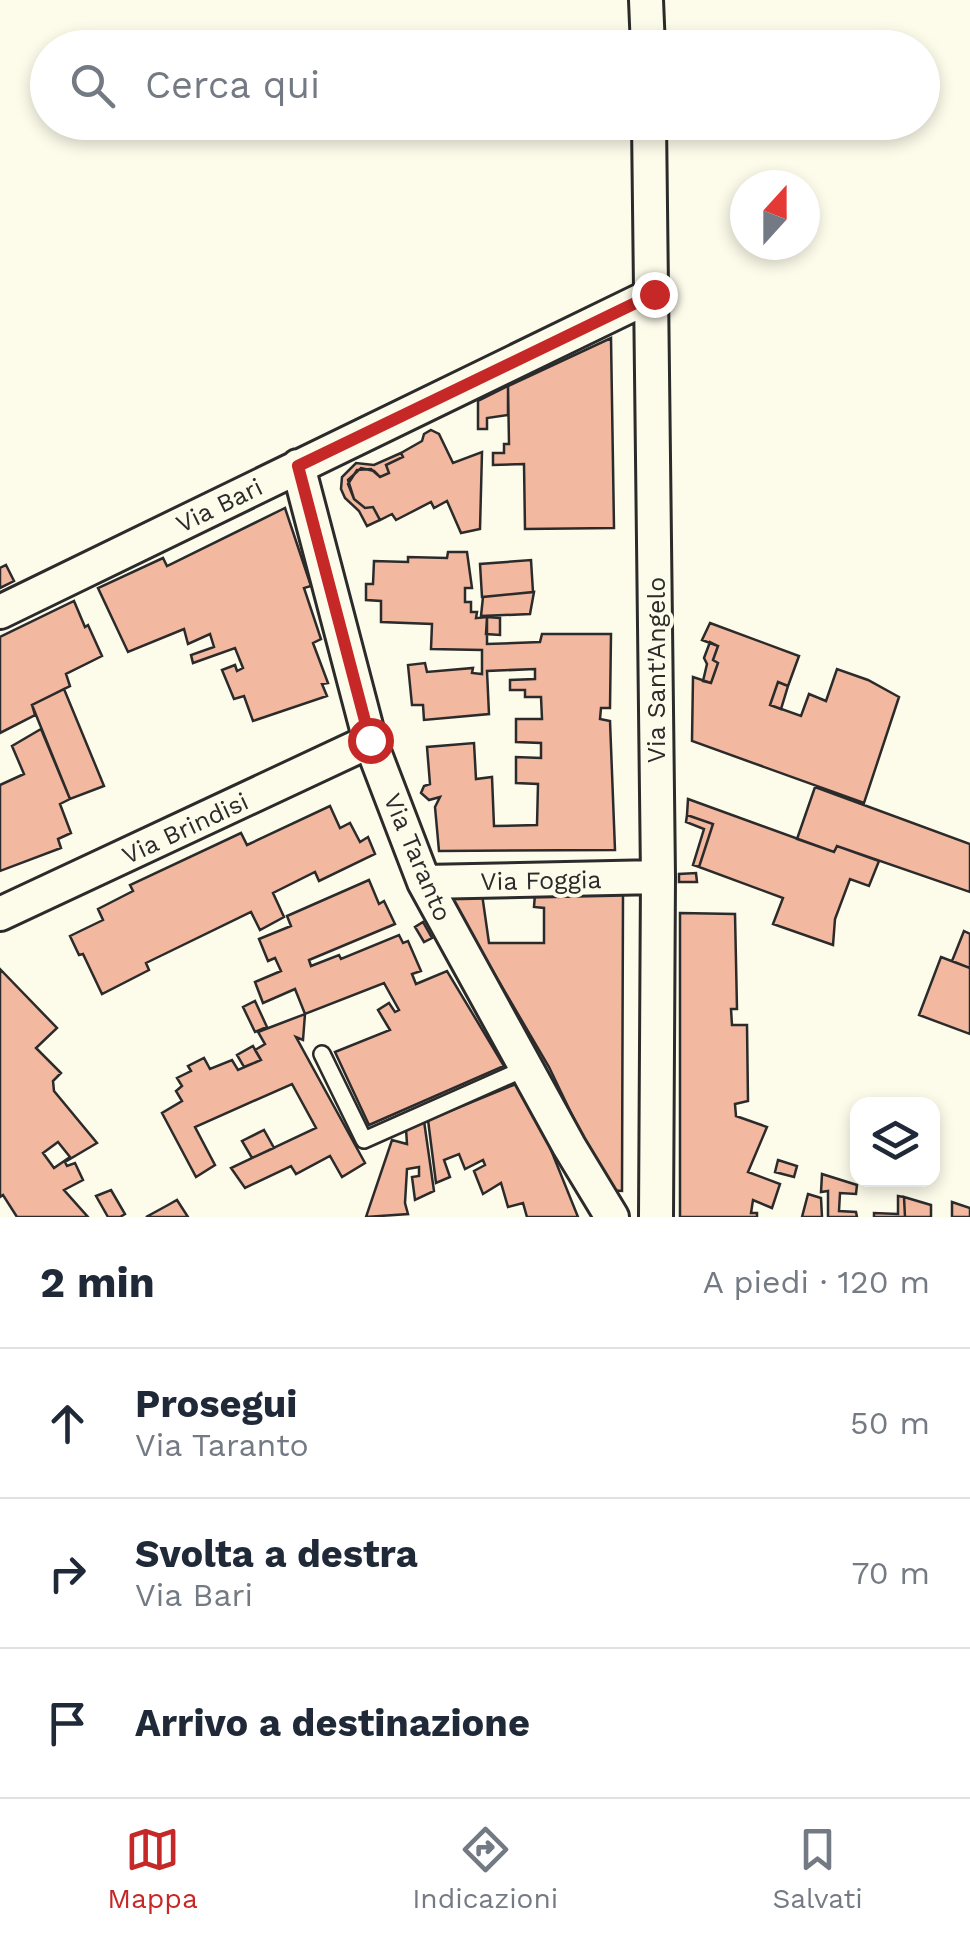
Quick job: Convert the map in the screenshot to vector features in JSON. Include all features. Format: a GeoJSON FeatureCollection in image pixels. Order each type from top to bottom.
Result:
{"type":"FeatureCollection","features":[{"type":"Feature","properties":{"kind":"street"},"geometry":{"type":"LineString","coordinates":[[646,0],[647,30]]}},
{"type":"Feature","properties":{"kind":"street","name":"Via Sant'Angelo"},"geometry":{"type":"LineString","coordinates":[[650,140],[658,877],[656,1217]]}},
{"type":"Feature","properties":{"kind":"street","name":"Via Bari"},"geometry":{"type":"LineString","coordinates":[[0,612],[654,294]]}},
{"type":"Feature","properties":{"kind":"street","name":"Via Taranto"},"geometry":{"type":"LineString","coordinates":[[298,466],[370,740],[424,882],[612,1217]]}},
{"type":"Feature","properties":{"kind":"street","name":"Via Brindisi"},"geometry":{"type":"LineString","coordinates":[[0,914],[370,740]]}},
{"type":"Feature","properties":{"kind":"street","name":"Via Foggia"},"geometry":{"type":"LineString","coordinates":[[424,882],[658,877]]}},
{"type":"Feature","properties":{"kind":"lane"},"geometry":{"type":"LineString","coordinates":[[322,1054],[364,1140],[526,1068]]}},
{"type":"Feature","properties":{"kind":"building"},"geometry":{"type":"Polygon","coordinates":[[[611,338],[614,528],[525,529],[524,464],[493,465],[493,453],[504,453],[504,444],[509,444],[508,386],[611,338]]]}},
{"type":"Feature","properties":{"kind":"building"},"geometry":{"type":"Polygon","coordinates":[[[508,386],[508,415],[487,418],[487,429],[478,429],[478,401],[508,386]]]}},
{"type":"Feature","properties":{"kind":"building"},"geometry":{"type":"Polygon","coordinates":[[[431,430],[439,434],[453,463],[482,452],[480,529],[461,533],[447,501],[434,508],[431,502],[396,520],[392,514],[380,520],[373,507],[365,508],[354,499],[348,484],[357,470],[371,469],[380,477],[389,473],[386,465],[403,457],[401,453],[422,441],[431,430]]]}},
{"type":"Feature","properties":{"kind":"building"},"geometry":{"type":"Polygon","coordinates":[[[401,453],[403,457],[386,465],[389,473],[380,477],[361,468],[348,480],[354,499],[365,508],[373,507],[380,520],[367,526],[345,498],[342,477],[356,463],[374,465],[401,453]]]}},
{"type":"Feature","properties":{"kind":"building"},"geometry":{"type":"Polygon","coordinates":[[[285,508],[311,586],[304,588],[321,639],[313,643],[328,683],[322,684],[327,696],[253,721],[244,696],[234,699],[222,670],[235,665],[237,671],[243,668],[235,648],[193,663],[191,655],[214,647],[210,634],[188,644],[184,629],[128,652],[98,588],[163,558],[167,566],[285,508]]]}},
{"type":"Feature","properties":{"kind":"building"},"geometry":{"type":"Polygon","coordinates":[[[448,552],[467,552],[472,588],[465,588],[465,602],[471,602],[476,618],[487,617],[487,644],[540,642],[542,634],[611,634],[610,708],[601,708],[600,719],[610,721],[615,850],[439,851],[435,807],[440,797],[429,800],[421,793],[430,784],[427,747],[474,743],[476,779],[492,777],[494,826],[537,825],[538,784],[516,783],[516,757],[541,758],[541,743],[516,742],[516,719],[542,719],[541,697],[525,697],[525,690],[510,690],[510,680],[535,679],[535,669],[487,671],[489,714],[424,720],[423,705],[412,705],[408,665],[425,663],[427,672],[473,668],[472,673],[482,674],[482,650],[431,649],[432,624],[381,622],[381,601],[366,600],[366,584],[373,584],[374,561],[447,558],[448,552]]]}},
{"type":"Feature","properties":{"kind":"building"},"geometry":{"type":"Polygon","coordinates":[[[531,560],[533,592],[482,597],[480,564],[531,560]]]}},
{"type":"Feature","properties":{"kind":"building"},"geometry":{"type":"Polygon","coordinates":[[[6,565],[14,581],[0,588],[0,568],[6,565]]]}},
{"type":"Feature","properties":{"kind":"building"},"geometry":{"type":"Polygon","coordinates":[[[534,592],[530,614],[481,616],[483,597],[534,592]]]}},
{"type":"Feature","properties":{"kind":"building"},"geometry":{"type":"Polygon","coordinates":[[[74,601],[102,656],[66,674],[70,686],[32,705],[35,715],[0,733],[0,637],[74,601]]]}},
{"type":"Feature","properties":{"kind":"building"},"geometry":{"type":"Polygon","coordinates":[[[487,617],[500,618],[500,635],[486,634],[487,617]]]}},
{"type":"Feature","properties":{"kind":"building"},"geometry":{"type":"Polygon","coordinates":[[[710,623],[799,656],[788,686],[778,682],[770,705],[801,716],[809,694],[826,701],[837,669],[899,697],[864,803],[692,741],[693,677],[711,683],[718,663],[713,660],[718,646],[702,640],[710,623]]]}},
{"type":"Feature","properties":{"kind":"building"},"geometry":{"type":"Polygon","coordinates":[[[710,642],[718,646],[713,660],[718,663],[711,683],[703,681],[707,664],[704,658],[710,642]]]}},
{"type":"Feature","properties":{"kind":"building"},"geometry":{"type":"Polygon","coordinates":[[[778,682],[788,686],[781,709],[770,705],[778,682]]]}},
{"type":"Feature","properties":{"kind":"building"},"geometry":{"type":"Polygon","coordinates":[[[64,689],[104,786],[70,799],[32,705],[64,689]]]}},
{"type":"Feature","properties":{"kind":"building"},"geometry":{"type":"Polygon","coordinates":[[[41,729],[70,799],[60,804],[71,833],[58,839],[61,848],[0,871],[0,785],[24,774],[12,746],[41,729]]]}},
{"type":"Feature","properties":{"kind":"building"},"geometry":{"type":"Polygon","coordinates":[[[815,787],[970,844],[970,892],[837,846],[834,852],[797,839],[815,787]]]}},
{"type":"Feature","properties":{"kind":"building"},"geometry":{"type":"Polygon","coordinates":[[[688,799],[834,852],[837,846],[879,861],[869,886],[850,879],[835,919],[833,945],[773,924],[783,898],[699,867],[713,824],[687,815],[688,799]]]}},
{"type":"Feature","properties":{"kind":"building"},"geometry":{"type":"Polygon","coordinates":[[[330,806],[340,828],[350,823],[360,842],[368,837],[375,854],[319,881],[315,872],[273,893],[284,917],[260,930],[251,912],[146,963],[149,970],[102,994],[70,936],[103,920],[98,909],[133,891],[130,885],[241,833],[247,845],[330,806]]]}},
{"type":"Feature","properties":{"kind":"building"},"geometry":{"type":"Polygon","coordinates":[[[687,815],[713,824],[699,867],[693,865],[704,829],[686,822],[687,815]]]}},
{"type":"Feature","properties":{"kind":"building"},"geometry":{"type":"Polygon","coordinates":[[[696,873],[697,882],[679,882],[679,874],[696,873]]]}},
{"type":"Feature","properties":{"kind":"building"},"geometry":{"type":"Polygon","coordinates":[[[369,880],[379,904],[384,901],[395,924],[309,960],[311,966],[339,955],[341,959],[399,935],[403,943],[408,941],[421,971],[412,974],[416,984],[447,971],[504,1066],[369,1125],[335,1052],[390,1030],[378,1010],[389,1003],[395,1012],[399,1010],[384,983],[305,1014],[295,989],[263,1003],[255,982],[281,971],[275,958],[268,961],[259,939],[291,926],[287,916],[369,880]]]}},
{"type":"Feature","properties":{"kind":"building"},"geometry":{"type":"Polygon","coordinates":[[[447,893],[482,894],[489,943],[544,943],[544,908],[534,907],[535,894],[623,894],[622,1191],[608,1190],[549,1067],[447,893]]]}},
{"type":"Feature","properties":{"kind":"building"},"geometry":{"type":"Polygon","coordinates":[[[680,913],[735,914],[737,1009],[731,1009],[732,1025],[747,1025],[748,1101],[735,1104],[736,1116],[767,1127],[748,1172],[780,1184],[772,1208],[753,1200],[751,1213],[757,1213],[757,1217],[680,1217],[680,913]]]}},
{"type":"Feature","properties":{"kind":"building"},"geometry":{"type":"Polygon","coordinates":[[[423,922],[432,938],[424,942],[415,927],[423,922]]]}},
{"type":"Feature","properties":{"kind":"building"},"geometry":{"type":"Polygon","coordinates":[[[964,931],[970,934],[970,968],[952,961],[964,931]]]}},
{"type":"Feature","properties":{"kind":"building"},"geometry":{"type":"Polygon","coordinates":[[[941,957],[970,968],[970,1034],[919,1015],[941,957]]]}},
{"type":"Feature","properties":{"kind":"building"},"geometry":{"type":"Polygon","coordinates":[[[0,969],[57,1028],[36,1048],[61,1073],[53,1081],[54,1091],[97,1143],[65,1162],[67,1166],[75,1163],[83,1180],[64,1190],[88,1217],[17,1217],[3,1195],[0,1197],[0,969]],[[58,1142],[43,1153],[54,1168],[70,1157],[58,1142]]]}},
{"type":"Feature","properties":{"kind":"building"},"geometry":{"type":"Polygon","coordinates":[[[255,1001],[267,1027],[255,1032],[243,1007],[255,1001]]]}},
{"type":"Feature","properties":{"kind":"building"},"geometry":{"type":"Polygon","coordinates":[[[305,1014],[303,1040],[296,1037],[365,1163],[342,1177],[330,1156],[296,1174],[291,1166],[245,1188],[231,1168],[316,1128],[292,1084],[195,1127],[215,1165],[196,1177],[162,1113],[182,1101],[176,1091],[182,1086],[177,1078],[191,1071],[188,1066],[204,1058],[210,1069],[232,1060],[238,1070],[261,1060],[255,1050],[265,1044],[258,1032],[305,1014]]]}},
{"type":"Feature","properties":{"kind":"building"},"geometry":{"type":"Polygon","coordinates":[[[253,1046],[261,1060],[244,1067],[237,1055],[253,1046]]]}},
{"type":"Feature","properties":{"kind":"building"},"geometry":{"type":"Polygon","coordinates":[[[516,1084],[543,1130],[578,1217],[527,1217],[523,1203],[508,1207],[501,1183],[483,1194],[474,1171],[485,1165],[483,1160],[465,1169],[459,1154],[444,1160],[450,1177],[436,1183],[428,1120],[516,1084]]]}},
{"type":"Feature","properties":{"kind":"building"},"geometry":{"type":"Polygon","coordinates":[[[424,1121],[434,1191],[415,1200],[412,1177],[419,1176],[419,1167],[407,1169],[408,1214],[366,1217],[392,1140],[407,1144],[406,1129],[424,1121]]]}},
{"type":"Feature","properties":{"kind":"building"},"geometry":{"type":"Polygon","coordinates":[[[264,1130],[274,1148],[252,1158],[242,1141],[264,1130]]]}},
{"type":"Feature","properties":{"kind":"building"},"geometry":{"type":"Polygon","coordinates":[[[778,1160],[797,1166],[794,1177],[775,1172],[778,1160]]]}},
{"type":"Feature","properties":{"kind":"building"},"geometry":{"type":"Polygon","coordinates":[[[822,1174],[857,1187],[856,1194],[840,1193],[839,1211],[856,1212],[857,1217],[828,1217],[828,1191],[821,1192],[822,1174]]]}},
{"type":"Feature","properties":{"kind":"building"},"geometry":{"type":"Polygon","coordinates":[[[111,1190],[125,1214],[120,1217],[108,1217],[96,1196],[111,1190]]]}},
{"type":"Feature","properties":{"kind":"building"},"geometry":{"type":"Polygon","coordinates":[[[808,1194],[821,1198],[822,1217],[802,1217],[808,1194]]]}},
{"type":"Feature","properties":{"kind":"building"},"geometry":{"type":"Polygon","coordinates":[[[898,1196],[904,1197],[905,1217],[874,1217],[874,1213],[898,1214],[898,1196]]]}},
{"type":"Feature","properties":{"kind":"building"},"geometry":{"type":"Polygon","coordinates":[[[904,1197],[931,1205],[931,1217],[905,1217],[904,1197]]]}},
{"type":"Feature","properties":{"kind":"building"},"geometry":{"type":"Polygon","coordinates":[[[177,1200],[188,1217],[146,1217],[168,1205],[177,1200]]]}},
{"type":"Feature","properties":{"kind":"building"},"geometry":{"type":"Polygon","coordinates":[[[952,1202],[970,1208],[970,1217],[952,1217],[952,1202]]]}},
{"type":"Feature","properties":{"kind":"route"},"geometry":{"type":"LineString","coordinates":[[370,740],[298,466],[654,294]]}}]}
